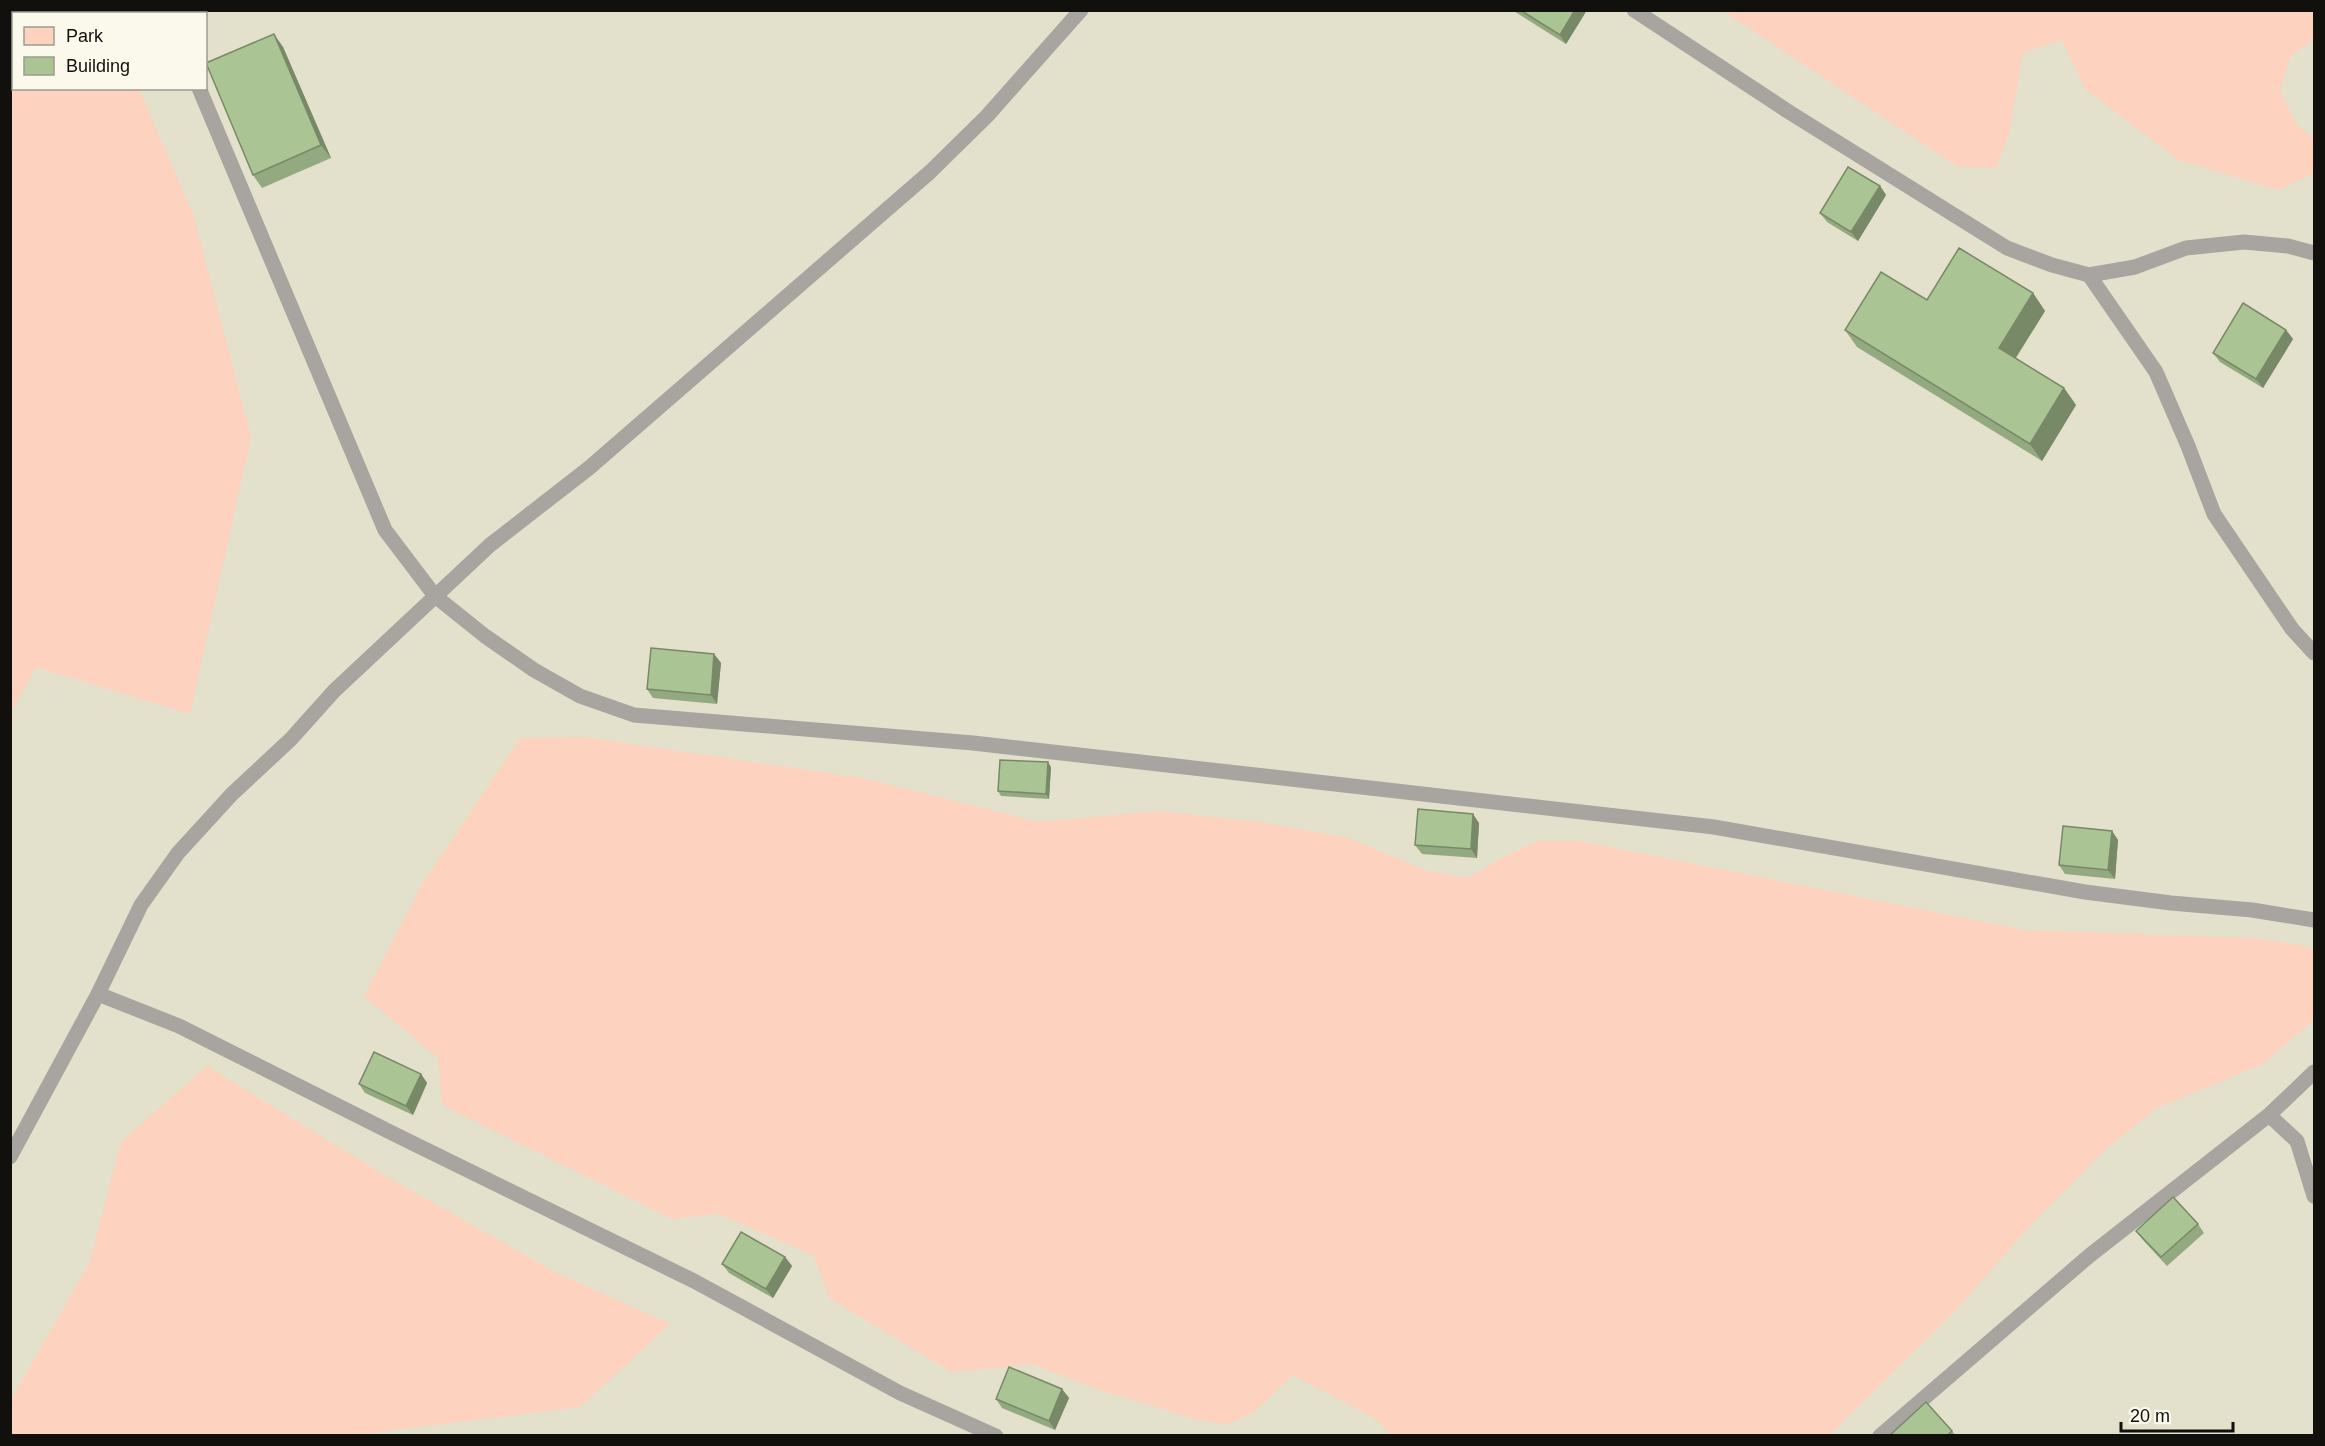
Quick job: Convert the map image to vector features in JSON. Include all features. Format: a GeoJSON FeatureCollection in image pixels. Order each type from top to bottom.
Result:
{"type":"FeatureCollection","features":[{"type":"Feature","properties":{"kind":"lane"},"geometry":{"type":"LineString","coordinates":[[10,1157],[98,994],[141,905],[178,853],[232,794],[291,739],[334,690],[490,545],[589,468],[930,172],[987,116],[1081,10]]}},
{"type":"Feature","properties":{"kind":"lane"},"geometry":{"type":"LineString","coordinates":[[1634,10],[1789,112],[2007,248],[2052,265],[2090,275],[2135,267],[2186,248],[2244,242],[2288,246],[2314,253]]}},
{"type":"Feature","properties":{"kind":"lane"},"geometry":{"type":"LineString","coordinates":[[200,90],[385,530],[435,596],[485,636],[534,670],[580,696],[634,715],[973,743],[1714,827],[2085,892],[2252,910],[2314,920]]}},
{"type":"Feature","properties":{"kind":"lane"},"geometry":{"type":"LineString","coordinates":[[2090,275],[2156,372],[2214,514],[2292,629],[2314,652]]}},
{"type":"Feature","properties":{"kind":"lane"},"geometry":{"type":"LineString","coordinates":[[98,994],[179,1026],[694,1281],[900,1393],[996,1436]]}},
{"type":"Feature","properties":{"kind":"lane"},"geometry":{"type":"LineString","coordinates":[[1880,1436],[2089,1256],[2269,1115],[2314,1072]]}},
{"type":"Feature","properties":{"kind":"lane"},"geometry":{"type":"LineString","coordinates":[[2269,1115],[2297,1141],[2314,1196]]}},
{"type":"Feature","properties":{"kind":"lane"},"geometry":{"type":"LineString","coordinates":[[2299,1147],[2314,1153]]}},
{"type":"Feature","properties":{"kind":"shaded area"},"geometry":{"type":"Polygon","coordinates":[[[11,11],[2314,11],[2314,1435],[11,1435],[11,11]]]}},
{"type":"Feature","properties":{"kind":"green space"},"geometry":{"type":"Polygon","coordinates":[[[11,10],[106,11],[12,12],[12,90],[139,90],[194,217],[251,437],[190,714],[36,667],[11,713],[11,10]]]}},
{"type":"Feature","properties":{"kind":"green space"},"geometry":{"type":"Polygon","coordinates":[[[1723,11],[2314,11],[2314,39],[2291,55],[2280,91],[2297,125],[2314,139],[2314,173],[2278,190],[2179,160],[2085,89],[2062,40],[2023,53],[2010,129],[1997,167],[1958,167],[1723,11]]]}},
{"type":"Feature","properties":{"kind":"green space"},"geometry":{"type":"Polygon","coordinates":[[[584,737],[863,778],[1039,822],[1158,811],[1268,823],[1348,838],[1425,870],[1468,878],[1537,841],[1580,841],[2024,930],[2253,938],[2302,945],[2314,950],[2314,1020],[2261,1065],[2155,1109],[2100,1154],[2029,1227],[1956,1310],[1829,1436],[1392,1435],[1374,1418],[1293,1375],[1254,1412],[1228,1424],[1198,1420],[1100,1390],[1032,1364],[951,1372],[829,1298],[814,1256],[720,1214],[671,1219],[442,1105],[438,1058],[364,996],[423,883],[520,738],[584,737]]]}},
{"type":"Feature","properties":{"kind":"green space"},"geometry":{"type":"Polygon","coordinates":[[[207,1066],[384,1175],[553,1271],[670,1324],[580,1407],[346,1436],[11,1435],[11,1400],[89,1264],[121,1142],[207,1066]]]}},
{"type":"Feature","properties":{"kind":"building"},"geometry":{"type":"Polygon","coordinates":[[[1520,10],[1575,10],[1560,35],[1520,10]]]}},
{"type":"Feature","properties":{"kind":"building"},"geometry":{"type":"Polygon","coordinates":[[[274,34],[321,145],[253,175],[207,63],[274,34]]]}},
{"type":"Feature","properties":{"kind":"building"},"geometry":{"type":"Polygon","coordinates":[[[1848,167],[1880,186],[1851,232],[1820,213],[1848,167]]]}},
{"type":"Feature","properties":{"kind":"building"},"geometry":{"type":"Polygon","coordinates":[[[1959,248],[2033,293],[1999,348],[2064,388],[2030,444],[1845,330],[1881,272],[1927,300],[1959,248]]]}},
{"type":"Feature","properties":{"kind":"building"},"geometry":{"type":"Polygon","coordinates":[[[2243,303],[2286,330],[2256,379],[2213,353],[2243,303]]]}},
{"type":"Feature","properties":{"kind":"building"},"geometry":{"type":"Polygon","coordinates":[[[651,648],[714,654],[711,695],[647,689],[651,648]]]}},
{"type":"Feature","properties":{"kind":"building"},"geometry":{"type":"Polygon","coordinates":[[[1000,760],[1048,762],[1046,794],[998,791],[1000,760]]]}},
{"type":"Feature","properties":{"kind":"building"},"geometry":{"type":"Polygon","coordinates":[[[1418,809],[1473,814],[1471,849],[1415,845],[1418,809]]]}},
{"type":"Feature","properties":{"kind":"building"},"geometry":{"type":"Polygon","coordinates":[[[2063,826],[2112,831],[2108,870],[2059,865],[2063,826]]]}},
{"type":"Feature","properties":{"kind":"building"},"geometry":{"type":"Polygon","coordinates":[[[374,1052],[421,1074],[406,1106],[359,1084],[374,1052]]]}},
{"type":"Feature","properties":{"kind":"building"},"geometry":{"type":"Polygon","coordinates":[[[2173,1197],[2198,1224],[2161,1257],[2136,1231],[2173,1197]]]}},
{"type":"Feature","properties":{"kind":"building"},"geometry":{"type":"Polygon","coordinates":[[[741,1232],[785,1257],[766,1289],[722,1264],[741,1232]]]}},
{"type":"Feature","properties":{"kind":"building"},"geometry":{"type":"Polygon","coordinates":[[[1009,1367],[1062,1389],[1049,1421],[996,1399],[1009,1367]]]}},
{"type":"Feature","properties":{"kind":"building"},"geometry":{"type":"Polygon","coordinates":[[[1926,1402],[1952,1431],[1947,1436],[1889,1436],[1926,1402]]]}}]}
